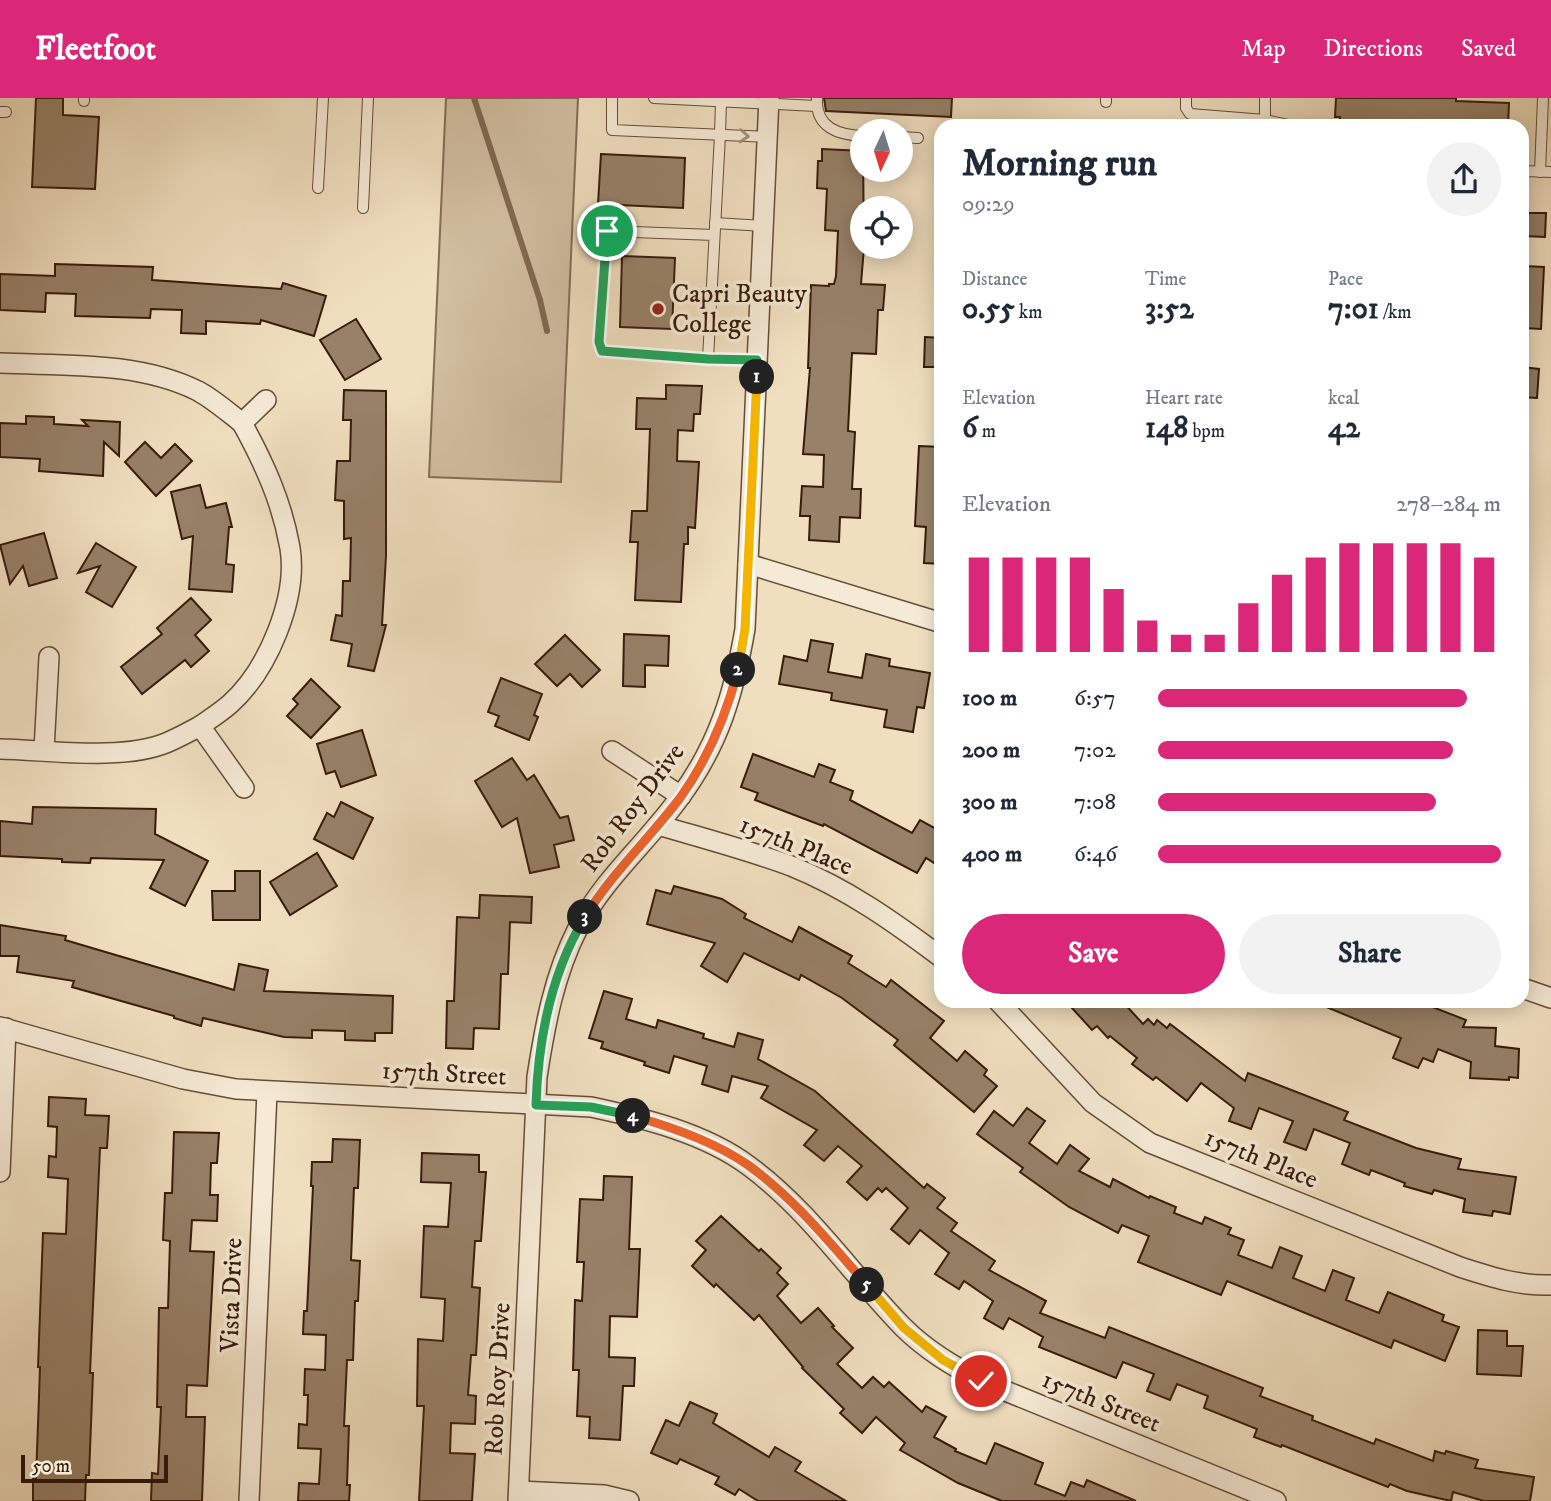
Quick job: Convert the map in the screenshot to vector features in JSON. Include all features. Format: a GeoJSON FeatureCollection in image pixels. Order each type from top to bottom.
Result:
{"type":"FeatureCollection","features":[{"type":"Feature","properties":{"kind":"street","name":"Rob Roy Drive"},"geometry":{"type":"LineString","coordinates":[[518,1496],[537,1077],[546,1019],[565,958],[594,902],[681,796],[711,747],[729,704],[745,629],[769,101]]}},
{"type":"Feature","properties":{"kind":"street"},"geometry":{"type":"LineString","coordinates":[[0,363],[111,368],[157,376],[198,392],[242,423],[267,470],[290,550],[287,599],[266,657],[231,703],[200,726],[165,744],[125,751],[83,754],[0,749]]}},
{"type":"Feature","properties":{"kind":"street"},"geometry":{"type":"LineString","coordinates":[[242,423],[266,400]]}},
{"type":"Feature","properties":{"kind":"street"},"geometry":{"type":"LineString","coordinates":[[748,564],[934,621]]}},
{"type":"Feature","properties":{"kind":"street"},"geometry":{"type":"LineString","coordinates":[[44,750],[49,657]]}},
{"type":"Feature","properties":{"kind":"street"},"geometry":{"type":"LineString","coordinates":[[200,726],[244,788]]}},
{"type":"Feature","properties":{"kind":"street"},"geometry":{"type":"LineString","coordinates":[[612,751],[681,796]]}},
{"type":"Feature","properties":{"kind":"street","name":"157th Place"},"geometry":{"type":"LineString","coordinates":[[658,825],[790,866],[866,903],[934,951]]}},
{"type":"Feature","properties":{"kind":"street"},"geometry":{"type":"LineString","coordinates":[[1529,990],[1551,998]]}},
{"type":"Feature","properties":{"kind":"street","name":"157th Place"},"geometry":{"type":"LineString","coordinates":[[1005,1008],[1093,1103],[1150,1143],[1460,1267],[1504,1281],[1551,1285]]}},
{"type":"Feature","properties":{"kind":"street"},"geometry":{"type":"LineString","coordinates":[[0,1172],[3,1028]]}},
{"type":"Feature","properties":{"kind":"street","name":"157th Street"},"geometry":{"type":"LineString","coordinates":[[3,1028],[183,1079],[236,1089],[591,1107],[677,1130],[747,1164],[779,1190],[813,1224],[904,1328],[943,1360],[981,1381],[1276,1501]]}},
{"type":"Feature","properties":{"kind":"street","name":"Vista Drive"},"geometry":{"type":"LineString","coordinates":[[249,1501],[267,1092]]}},
{"type":"Feature","properties":{"kind":"street"},"geometry":{"type":"LineString","coordinates":[[518,1496],[604,1495],[629,1501]]}},
{"type":"Feature","properties":{"kind":"lane"},"geometry":{"type":"LineString","coordinates":[[318,188],[323,98]]}},
{"type":"Feature","properties":{"kind":"lane"},"geometry":{"type":"LineString","coordinates":[[363,208],[368,98]]}},
{"type":"Feature","properties":{"kind":"lane"},"geometry":{"type":"LineString","coordinates":[[612,98],[612,130],[768,137]]}},
{"type":"Feature","properties":{"kind":"lane"},"geometry":{"type":"LineString","coordinates":[[654,98],[817,102],[823,121],[841,135],[850,135]]}},
{"type":"Feature","properties":{"kind":"lane"},"geometry":{"type":"LineString","coordinates":[[1186,98],[1186,108],[1190,114],[1252,119]]}},
{"type":"Feature","properties":{"kind":"lane"},"geometry":{"type":"LineString","coordinates":[[1265,98],[1265,119]]}},
{"type":"Feature","properties":{"kind":"lane"},"geometry":{"type":"LineString","coordinates":[[1543,98],[1546,172]]}},
{"type":"Feature","properties":{"kind":"lane"},"geometry":{"type":"LineString","coordinates":[[708,359],[721,101]]}},
{"type":"Feature","properties":{"kind":"lane"},"geometry":{"type":"LineString","coordinates":[[914,138],[918,138]]}},
{"type":"Feature","properties":{"kind":"lane"},"geometry":{"type":"LineString","coordinates":[[715,223],[764,226]]}},
{"type":"Feature","properties":{"kind":"lane"},"geometry":{"type":"LineString","coordinates":[[714,235],[607,231],[599,342],[602,351],[757,360]]}},
{"type":"Feature","properties":{"kind":"shaded area"},"geometry":{"type":"Polygon","coordinates":[[[446,98],[578,98],[561,482],[429,477],[446,98]]]}},
{"type":"Feature","properties":{"kind":"building"},"geometry":{"type":"Polygon","coordinates":[[[36,98],[63,98],[63,115],[99,117],[95,189],[32,187],[36,98]]]}},
{"type":"Feature","properties":{"kind":"building"},"geometry":{"type":"Polygon","coordinates":[[[824,98],[952,98],[951,117],[826,111],[824,98]]]}},
{"type":"Feature","properties":{"kind":"building"},"geometry":{"type":"Polygon","coordinates":[[[1336,98],[1456,98],[1456,101],[1509,103],[1508,119],[1335,117],[1336,98]]]}},
{"type":"Feature","properties":{"kind":"building"},"geometry":{"type":"Polygon","coordinates":[[[822,149],[850,150],[850,182],[863,182],[863,196],[850,196],[850,259],[863,259],[861,284],[885,285],[883,310],[878,310],[876,354],[852,353],[848,431],[855,432],[852,489],[861,489],[860,518],[840,517],[839,542],[809,540],[810,516],[800,516],[802,486],[823,487],[824,455],[803,454],[810,368],[811,285],[829,286],[834,284],[836,276],[838,231],[825,230],[827,189],[817,188],[818,161],[822,161],[822,149]]]}},
{"type":"Feature","properties":{"kind":"building"},"geometry":{"type":"Polygon","coordinates":[[[601,154],[685,158],[683,208],[598,204],[601,154]]]}},
{"type":"Feature","properties":{"kind":"building"},"geometry":{"type":"Polygon","coordinates":[[[1529,213],[1546,213],[1545,237],[1529,236],[1529,213]]]}},
{"type":"Feature","properties":{"kind":"building"},"geometry":{"type":"Polygon","coordinates":[[[622,256],[675,258],[672,329],[620,327],[622,256]]]}},
{"type":"Feature","properties":{"kind":"building"},"geometry":{"type":"Polygon","coordinates":[[[55,264],[153,267],[152,280],[281,289],[283,283],[326,296],[314,336],[261,320],[260,324],[206,321],[206,334],[181,333],[182,310],[151,309],[150,318],[75,316],[76,294],[46,293],[45,312],[0,310],[0,274],[55,276],[55,264]]]}},
{"type":"Feature","properties":{"kind":"building"},"geometry":{"type":"Polygon","coordinates":[[[1529,266],[1544,267],[1541,329],[1529,328],[1529,266]]]}},
{"type":"Feature","properties":{"kind":"building"},"geometry":{"type":"Polygon","coordinates":[[[356,319],[381,359],[345,380],[320,340],[356,319]]]}},
{"type":"Feature","properties":{"kind":"building"},"geometry":{"type":"Polygon","coordinates":[[[925,337],[934,338],[934,367],[924,367],[925,337]]]}},
{"type":"Feature","properties":{"kind":"building"},"geometry":{"type":"Polygon","coordinates":[[[1529,368],[1539,369],[1537,398],[1529,397],[1529,368]]]}},
{"type":"Feature","properties":{"kind":"building"},"geometry":{"type":"Polygon","coordinates":[[[666,385],[702,386],[700,414],[694,414],[693,431],[678,430],[677,461],[699,462],[695,528],[688,527],[688,544],[684,544],[681,602],[635,600],[638,542],[630,542],[632,511],[647,511],[650,429],[636,429],[637,398],[666,399],[666,385]]]}},
{"type":"Feature","properties":{"kind":"building"},"geometry":{"type":"Polygon","coordinates":[[[344,390],[386,391],[386,556],[382,625],[386,625],[374,671],[348,666],[352,644],[331,640],[336,615],[342,616],[343,581],[350,581],[351,538],[344,539],[344,501],[335,500],[337,461],[350,461],[351,420],[343,420],[344,390]]]}},
{"type":"Feature","properties":{"kind":"building"},"geometry":{"type":"Polygon","coordinates":[[[26,416],[54,417],[54,424],[88,426],[82,420],[120,422],[119,456],[104,442],[103,476],[39,471],[40,459],[0,457],[0,423],[26,424],[26,416]]]}},
{"type":"Feature","properties":{"kind":"building"},"geometry":{"type":"Polygon","coordinates":[[[145,442],[161,458],[175,444],[192,461],[156,496],[125,462],[145,442]]]}},
{"type":"Feature","properties":{"kind":"building"},"geometry":{"type":"Polygon","coordinates":[[[919,446],[934,447],[934,564],[924,563],[926,527],[915,526],[919,446]]]}},
{"type":"Feature","properties":{"kind":"building"},"geometry":{"type":"Polygon","coordinates":[[[200,485],[206,508],[226,503],[232,527],[229,527],[226,564],[234,565],[232,592],[189,589],[193,536],[182,539],[171,492],[200,485]]]}},
{"type":"Feature","properties":{"kind":"building"},"geometry":{"type":"Polygon","coordinates":[[[44,533],[57,578],[29,586],[23,566],[10,584],[0,545],[44,533]]]}},
{"type":"Feature","properties":{"kind":"building"},"geometry":{"type":"Polygon","coordinates":[[[96,543],[136,567],[112,607],[86,592],[100,566],[78,573],[96,543]]]}},
{"type":"Feature","properties":{"kind":"building"},"geometry":{"type":"Polygon","coordinates":[[[191,598],[211,620],[195,635],[209,651],[191,667],[185,660],[142,694],[121,667],[162,634],[157,628],[191,598]]]}},
{"type":"Feature","properties":{"kind":"building"},"geometry":{"type":"Polygon","coordinates":[[[624,634],[669,636],[668,666],[645,665],[645,687],[623,686],[624,634]]]}},
{"type":"Feature","properties":{"kind":"building"},"geometry":{"type":"Polygon","coordinates":[[[565,635],[600,670],[582,687],[570,674],[557,686],[535,664],[565,635]]]}},
{"type":"Feature","properties":{"kind":"building"},"geometry":{"type":"Polygon","coordinates":[[[811,640],[833,644],[828,672],[862,678],[866,654],[890,659],[889,666],[930,673],[924,708],[917,707],[913,732],[884,727],[887,710],[831,700],[832,693],[779,684],[784,656],[807,661],[811,640]]]}},
{"type":"Feature","properties":{"kind":"building"},"geometry":{"type":"Polygon","coordinates":[[[501,678],[542,694],[534,715],[538,717],[529,740],[495,726],[499,716],[488,712],[501,678]]]}},
{"type":"Feature","properties":{"kind":"building"},"geometry":{"type":"Polygon","coordinates":[[[311,679],[340,707],[311,738],[287,716],[298,704],[293,699],[311,679]]]}},
{"type":"Feature","properties":{"kind":"building"},"geometry":{"type":"Polygon","coordinates":[[[362,730],[376,775],[341,787],[335,771],[326,774],[317,744],[362,730]]]}},
{"type":"Feature","properties":{"kind":"building"},"geometry":{"type":"Polygon","coordinates":[[[753,754],[814,777],[819,764],[835,770],[830,782],[853,791],[850,800],[912,833],[920,820],[934,828],[934,863],[926,858],[917,873],[824,824],[823,826],[755,800],[758,793],[741,787],[753,754]]]}},
{"type":"Feature","properties":{"kind":"building"},"geometry":{"type":"Polygon","coordinates":[[[512,758],[527,780],[534,775],[560,818],[568,816],[574,840],[554,845],[559,867],[530,873],[517,818],[502,827],[475,781],[512,758]]]}},
{"type":"Feature","properties":{"kind":"building"},"geometry":{"type":"Polygon","coordinates":[[[341,802],[373,818],[353,859],[314,839],[327,813],[334,817],[341,802]]]}},
{"type":"Feature","properties":{"kind":"building"},"geometry":{"type":"Polygon","coordinates":[[[33,807],[156,809],[155,834],[208,861],[185,906],[150,888],[164,860],[91,858],[90,863],[0,856],[0,821],[32,824],[33,807]]]}},
{"type":"Feature","properties":{"kind":"building"},"geometry":{"type":"Polygon","coordinates":[[[317,853],[337,886],[290,915],[270,882],[317,853]]]}},
{"type":"Feature","properties":{"kind":"building"},"geometry":{"type":"Polygon","coordinates":[[[235,871],[260,871],[260,920],[213,920],[212,891],[235,891],[235,871]]]}},
{"type":"Feature","properties":{"kind":"building"},"geometry":{"type":"Polygon","coordinates":[[[674,886],[722,899],[746,914],[744,918],[792,942],[799,927],[852,956],[848,963],[886,987],[891,980],[944,1021],[930,1038],[957,1061],[965,1051],[987,1070],[984,1075],[997,1086],[974,1112],[894,1045],[898,1040],[842,998],[801,975],[799,980],[744,953],[727,982],[701,966],[715,943],[647,924],[656,890],[671,894],[674,886]]]}},
{"type":"Feature","properties":{"kind":"building"},"geometry":{"type":"Polygon","coordinates":[[[480,895],[532,897],[531,923],[510,922],[508,974],[501,974],[499,1029],[474,1028],[473,1049],[446,1048],[447,1001],[454,1001],[457,917],[479,918],[480,895]]]}},
{"type":"Feature","properties":{"kind":"building"},"geometry":{"type":"Polygon","coordinates":[[[0,925],[66,936],[65,940],[234,990],[239,964],[268,970],[264,991],[393,996],[392,1033],[375,1033],[375,1041],[345,1040],[345,1031],[312,1030],[312,1038],[284,1037],[203,1018],[201,1026],[72,987],[74,981],[17,972],[19,956],[0,956],[0,925]]]}},
{"type":"Feature","properties":{"kind":"building"},"geometry":{"type":"Polygon","coordinates":[[[604,991],[632,999],[626,1019],[656,1028],[658,1020],[704,1034],[703,1038],[734,1047],[738,1033],[763,1040],[758,1059],[815,1091],[924,1188],[927,1184],[945,1198],[937,1208],[957,1223],[951,1231],[995,1261],[989,1270],[1046,1301],[1040,1313],[1105,1338],[1109,1327],[1263,1388],[1260,1396],[1313,1416],[1312,1420],[1374,1444],[1376,1439],[1433,1461],[1435,1451],[1445,1454],[1446,1451],[1478,1460],[1475,1468],[1534,1477],[1530,1501],[1484,1501],[1453,1492],[1451,1501],[1407,1491],[1390,1484],[1388,1487],[1282,1445],[1281,1447],[1254,1437],[1257,1429],[1204,1408],[1208,1396],[1177,1384],[1170,1400],[1147,1391],[1154,1374],[1123,1362],[1116,1378],[1039,1347],[1043,1337],[1009,1318],[1003,1329],[984,1318],[993,1301],[964,1281],[959,1289],[935,1274],[949,1253],[920,1230],[909,1244],[891,1229],[908,1208],[886,1188],[882,1192],[878,1188],[867,1200],[847,1182],[862,1166],[838,1146],[824,1161],[804,1145],[817,1130],[761,1098],[768,1086],[732,1076],[728,1092],[702,1084],[707,1066],[674,1056],[669,1073],[601,1048],[603,1042],[589,1038],[604,991]]]}},
{"type":"Feature","properties":{"kind":"building"},"geometry":{"type":"Polygon","coordinates":[[[1072,1008],[1128,1008],[1143,1024],[1148,1019],[1154,1025],[1157,1020],[1167,1028],[1170,1024],[1245,1081],[1248,1073],[1348,1112],[1344,1120],[1416,1148],[1461,1159],[1458,1169],[1516,1177],[1510,1214],[1493,1211],[1492,1216],[1463,1212],[1465,1199],[1434,1190],[1432,1194],[1404,1186],[1405,1183],[1371,1170],[1369,1175],[1342,1164],[1350,1143],[1314,1129],[1306,1150],[1284,1142],[1293,1121],[1259,1108],[1251,1129],[1229,1121],[1234,1108],[1201,1083],[1187,1101],[1156,1077],[1153,1080],[1132,1064],[1137,1058],[1110,1036],[1108,1038],[1097,1026],[1092,1030],[1072,1008]]]}},
{"type":"Feature","properties":{"kind":"building"},"geometry":{"type":"Polygon","coordinates":[[[1329,1008],[1435,1008],[1466,1020],[1463,1027],[1496,1028],[1495,1046],[1519,1049],[1518,1078],[1470,1078],[1471,1062],[1438,1049],[1433,1062],[1423,1058],[1418,1068],[1393,1058],[1401,1038],[1329,1008]]]}},
{"type":"Feature","properties":{"kind":"building"},"geometry":{"type":"Polygon","coordinates":[[[49,1097],[86,1099],[85,1115],[109,1116],[107,1148],[100,1148],[90,1373],[93,1373],[89,1475],[86,1475],[85,1501],[33,1501],[33,1478],[36,1478],[43,1233],[66,1234],[68,1179],[48,1177],[49,1156],[56,1157],[57,1127],[48,1126],[49,1097]]]}},
{"type":"Feature","properties":{"kind":"building"},"geometry":{"type":"Polygon","coordinates":[[[1027,1108],[1045,1121],[1029,1143],[1057,1164],[1070,1145],[1089,1159],[1079,1171],[1110,1187],[1113,1179],[1149,1198],[1150,1196],[1176,1207],[1174,1213],[1202,1224],[1205,1217],[1231,1228],[1228,1234],[1244,1240],[1238,1255],[1272,1268],[1280,1247],[1302,1256],[1293,1278],[1325,1291],[1333,1270],[1354,1278],[1346,1300],[1379,1313],[1388,1292],[1444,1315],[1442,1321],[1459,1327],[1445,1361],[1394,1340],[1391,1348],[1227,1281],[1221,1295],[1138,1262],[1149,1236],[1122,1225],[1118,1233],[1069,1207],[1020,1172],[1023,1168],[977,1134],[994,1111],[1013,1126],[1027,1108]]]}},
{"type":"Feature","properties":{"kind":"building"},"geometry":{"type":"Polygon","coordinates":[[[174,1132],[219,1133],[217,1163],[211,1163],[210,1195],[218,1195],[217,1221],[192,1220],[190,1251],[214,1252],[207,1386],[187,1385],[186,1417],[205,1417],[202,1501],[151,1501],[152,1473],[158,1474],[161,1407],[157,1407],[159,1308],[168,1308],[170,1241],[163,1240],[165,1193],[172,1193],[174,1132]]]}},
{"type":"Feature","properties":{"kind":"building"},"geometry":{"type":"Polygon","coordinates":[[[333,1139],[360,1140],[358,1188],[354,1188],[351,1260],[360,1261],[358,1301],[355,1301],[353,1360],[347,1360],[344,1426],[349,1426],[349,1501],[298,1501],[299,1483],[319,1484],[321,1449],[298,1448],[299,1424],[307,1425],[305,1369],[325,1370],[326,1335],[303,1334],[304,1311],[307,1311],[312,1162],[332,1162],[333,1139]]]}},
{"type":"Feature","properties":{"kind":"building"},"geometry":{"type":"Polygon","coordinates":[[[422,1153],[479,1155],[479,1172],[486,1172],[481,1241],[475,1241],[472,1287],[480,1288],[476,1355],[471,1355],[468,1395],[476,1396],[475,1424],[451,1423],[450,1453],[475,1454],[472,1501],[419,1501],[424,1406],[417,1406],[418,1339],[443,1341],[445,1299],[421,1297],[424,1226],[448,1227],[451,1183],[421,1182],[422,1153]]]}},
{"type":"Feature","properties":{"kind":"building"},"geometry":{"type":"Polygon","coordinates":[[[604,1176],[632,1177],[629,1249],[640,1249],[637,1317],[610,1316],[609,1357],[635,1358],[634,1386],[623,1386],[620,1440],[589,1438],[590,1417],[577,1416],[579,1370],[573,1370],[575,1300],[582,1301],[584,1262],[577,1262],[580,1199],[603,1200],[604,1176]]]}},
{"type":"Feature","properties":{"kind":"building"},"geometry":{"type":"Polygon","coordinates":[[[721,1216],[781,1268],[777,1273],[788,1284],[777,1296],[801,1323],[818,1308],[853,1348],[837,1364],[862,1388],[873,1377],[884,1387],[889,1382],[922,1412],[926,1406],[946,1417],[934,1437],[956,1449],[955,1451],[986,1464],[995,1443],[1043,1463],[1035,1484],[1065,1496],[1071,1482],[1084,1487],[1087,1480],[1136,1501],[1002,1501],[958,1483],[900,1450],[905,1443],[876,1417],[862,1433],[840,1413],[844,1409],[802,1368],[759,1315],[754,1320],[716,1284],[714,1287],[692,1266],[706,1250],[696,1241],[721,1216]]]}},
{"type":"Feature","properties":{"kind":"building"},"geometry":{"type":"Polygon","coordinates":[[[1478,1330],[1507,1331],[1507,1346],[1523,1346],[1521,1376],[1477,1374],[1478,1330]]]}},
{"type":"Feature","properties":{"kind":"building"},"geometry":{"type":"Polygon","coordinates":[[[690,1402],[717,1414],[713,1423],[769,1457],[775,1447],[801,1462],[795,1471],[846,1501],[758,1501],[739,1489],[735,1495],[715,1484],[719,1477],[680,1459],[677,1464],[651,1453],[666,1420],[679,1426],[690,1402]]]}},
{"type":"Feature","properties":{"kind":"waterway"},"geometry":{"type":"LineString","coordinates":[[474,98],[540,300],[547,331]]}},
{"type":"Feature","properties":{"kind":"place","name":"Capri Beauty College"},"geometry":{"type":"Point","coordinates":[658,309]}},
{"type":"Feature","properties":{"kind":"route"},"geometry":{"type":"LineString","coordinates":[[607,231],[599,342],[602,351],[757,360],[745,629],[729,704],[711,747],[681,796],[594,902],[565,958],[546,1019],[537,1077],[536,1105],[591,1107],[636,1117],[677,1130],[747,1164],[779,1190],[813,1224],[904,1328],[943,1360],[981,1381]]}}]}
